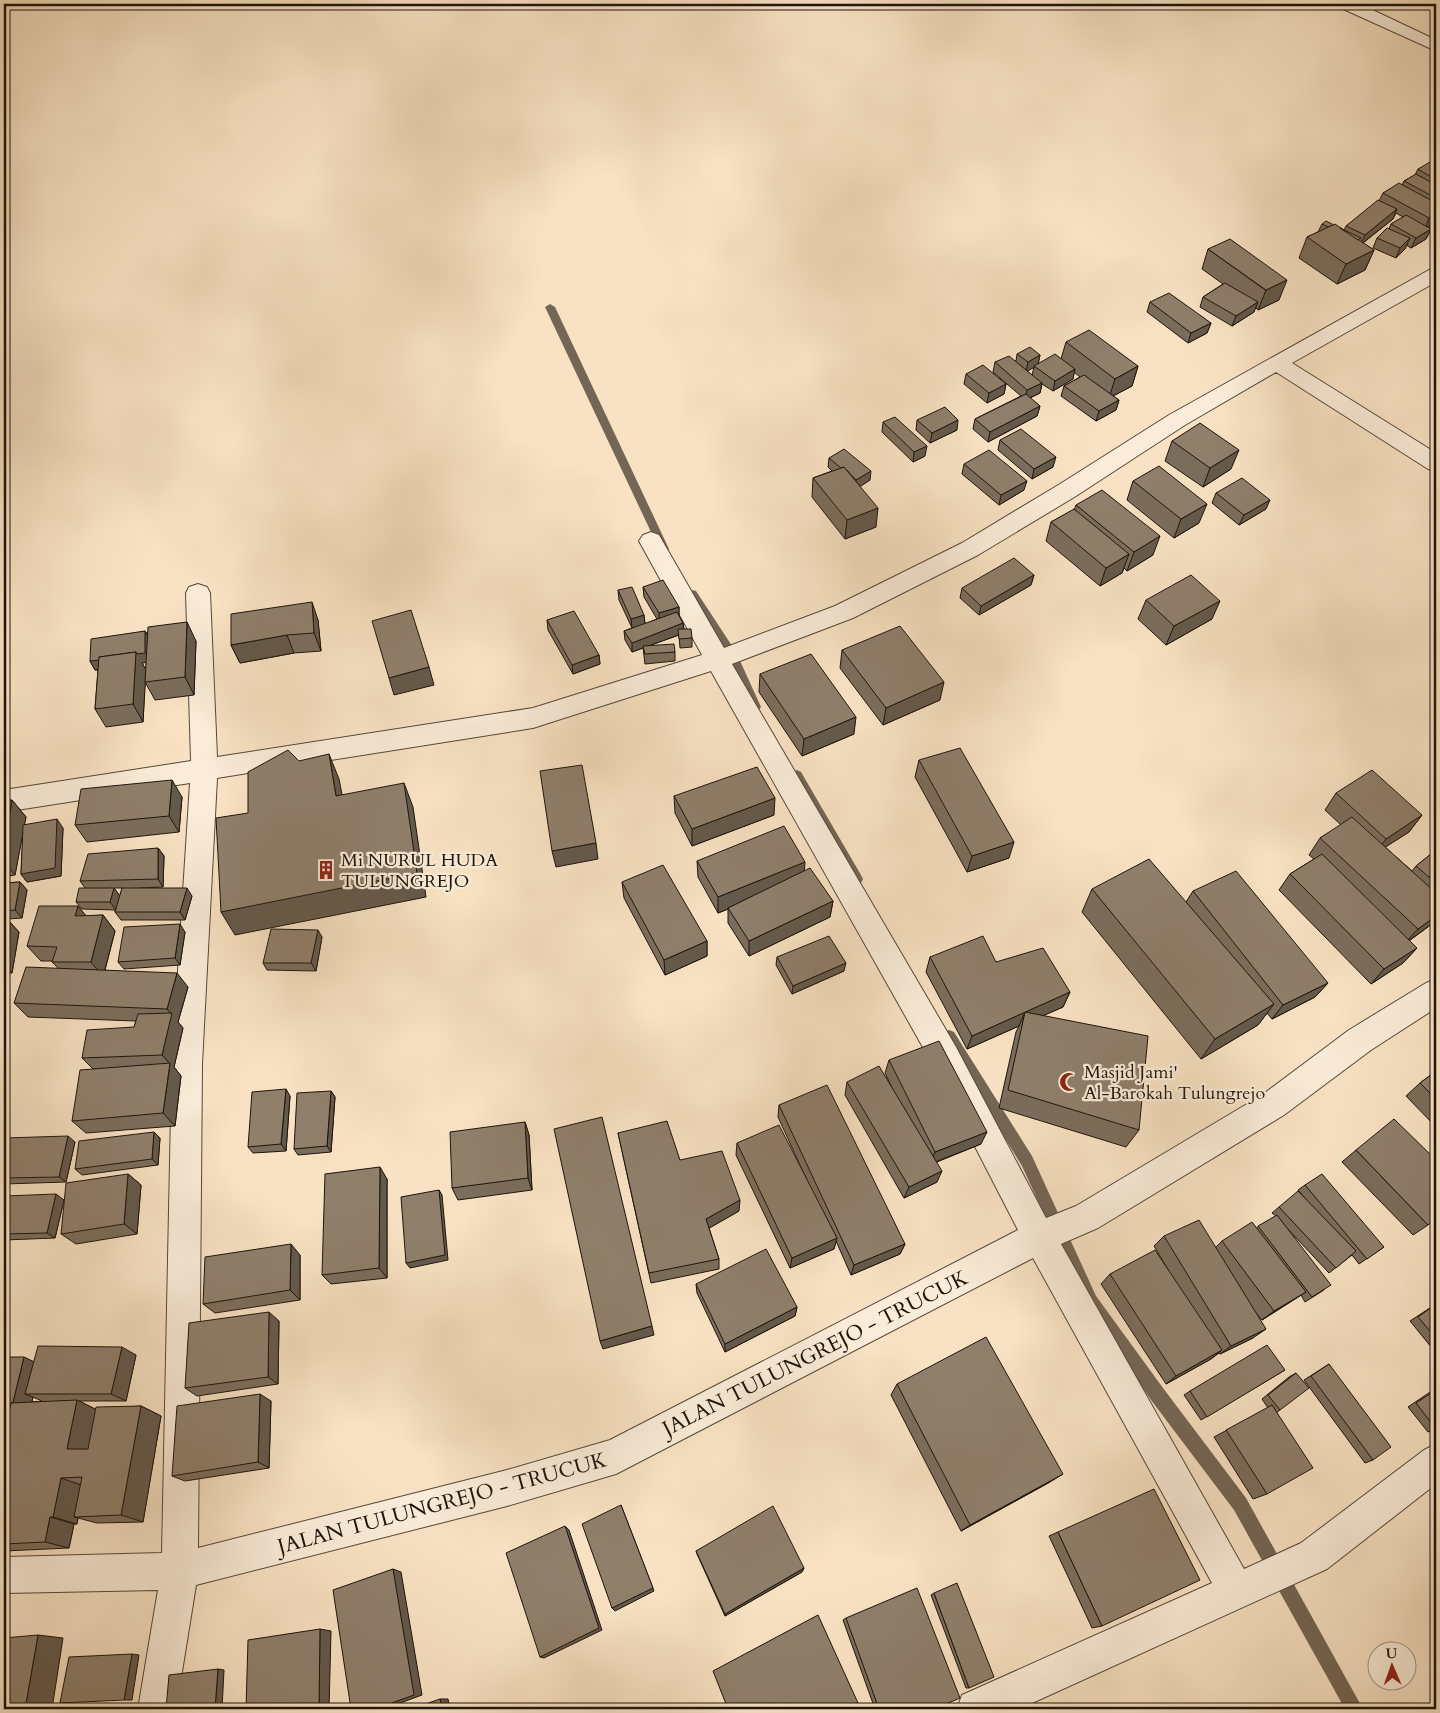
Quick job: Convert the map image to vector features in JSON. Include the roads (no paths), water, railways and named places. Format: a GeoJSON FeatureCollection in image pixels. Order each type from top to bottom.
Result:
{"type":"FeatureCollection","features":[{"type":"Feature","properties":{"kind":"street"},"geometry":{"type":"LineString","coordinates":[[1347,4],[1436,46]]}},
{"type":"Feature","properties":{"kind":"street"},"geometry":{"type":"LineString","coordinates":[[4,801],[533,718],[717,660],[844,612],[970,549],[1068,490],[1177,420],[1436,274]]}},
{"type":"Feature","properties":{"kind":"street"},"geometry":{"type":"LineString","coordinates":[[1276,363],[1436,463]]}},
{"type":"Feature","properties":{"kind":"street"},"geometry":{"type":"LineString","coordinates":[[651,540],[717,660],[945,1057],[1039,1237],[1236,1591]]}},
{"type":"Feature","properties":{"kind":"street"},"geometry":{"type":"LineString","coordinates":[[158,1709],[180,1571],[187,1064],[204,770],[198,594]]}},
{"type":"Feature","properties":{"kind":"street","name":"JALAN TULUNGREJO - TRUCUK"},"geometry":{"type":"LineString","coordinates":[[4,1575],[180,1571],[507,1488],[616,1456],[1039,1237],[1087,1217],[1273,1105],[1360,1040],[1431,1004]]}},
{"type":"Feature","properties":{"kind":"street"},"geometry":{"type":"LineString","coordinates":[[976,1709],[1314,1556],[1436,1462]]}},
{"type":"Feature","properties":{"kind":"waterway"},"geometry":{"type":"LineString","coordinates":[[550,307],[664,549]]}},
{"type":"Feature","properties":{"kind":"waterway"},"geometry":{"type":"LineString","coordinates":[[692,594],[732,655],[755,707]]}},
{"type":"Feature","properties":{"kind":"waterway"},"geometry":{"type":"LineString","coordinates":[[797,775],[857,879]]}},
{"type":"Feature","properties":{"kind":"waterway"},"geometry":{"type":"LineString","coordinates":[[949,1036],[1027,1161],[1091,1301],[1157,1394],[1240,1504],[1354,1709]]}},
{"type":"Feature","properties":{"kind":"place","name":"Mi NURUL HUDA TULUNGREJO"},"geometry":{"type":"Point","coordinates":[326,870]}},
{"type":"Feature","properties":{"kind":"place","name":"Masjid Jami' Al-Barokah Tulungrejo"},"geometry":{"type":"Point","coordinates":[1069,1082]}}]}
